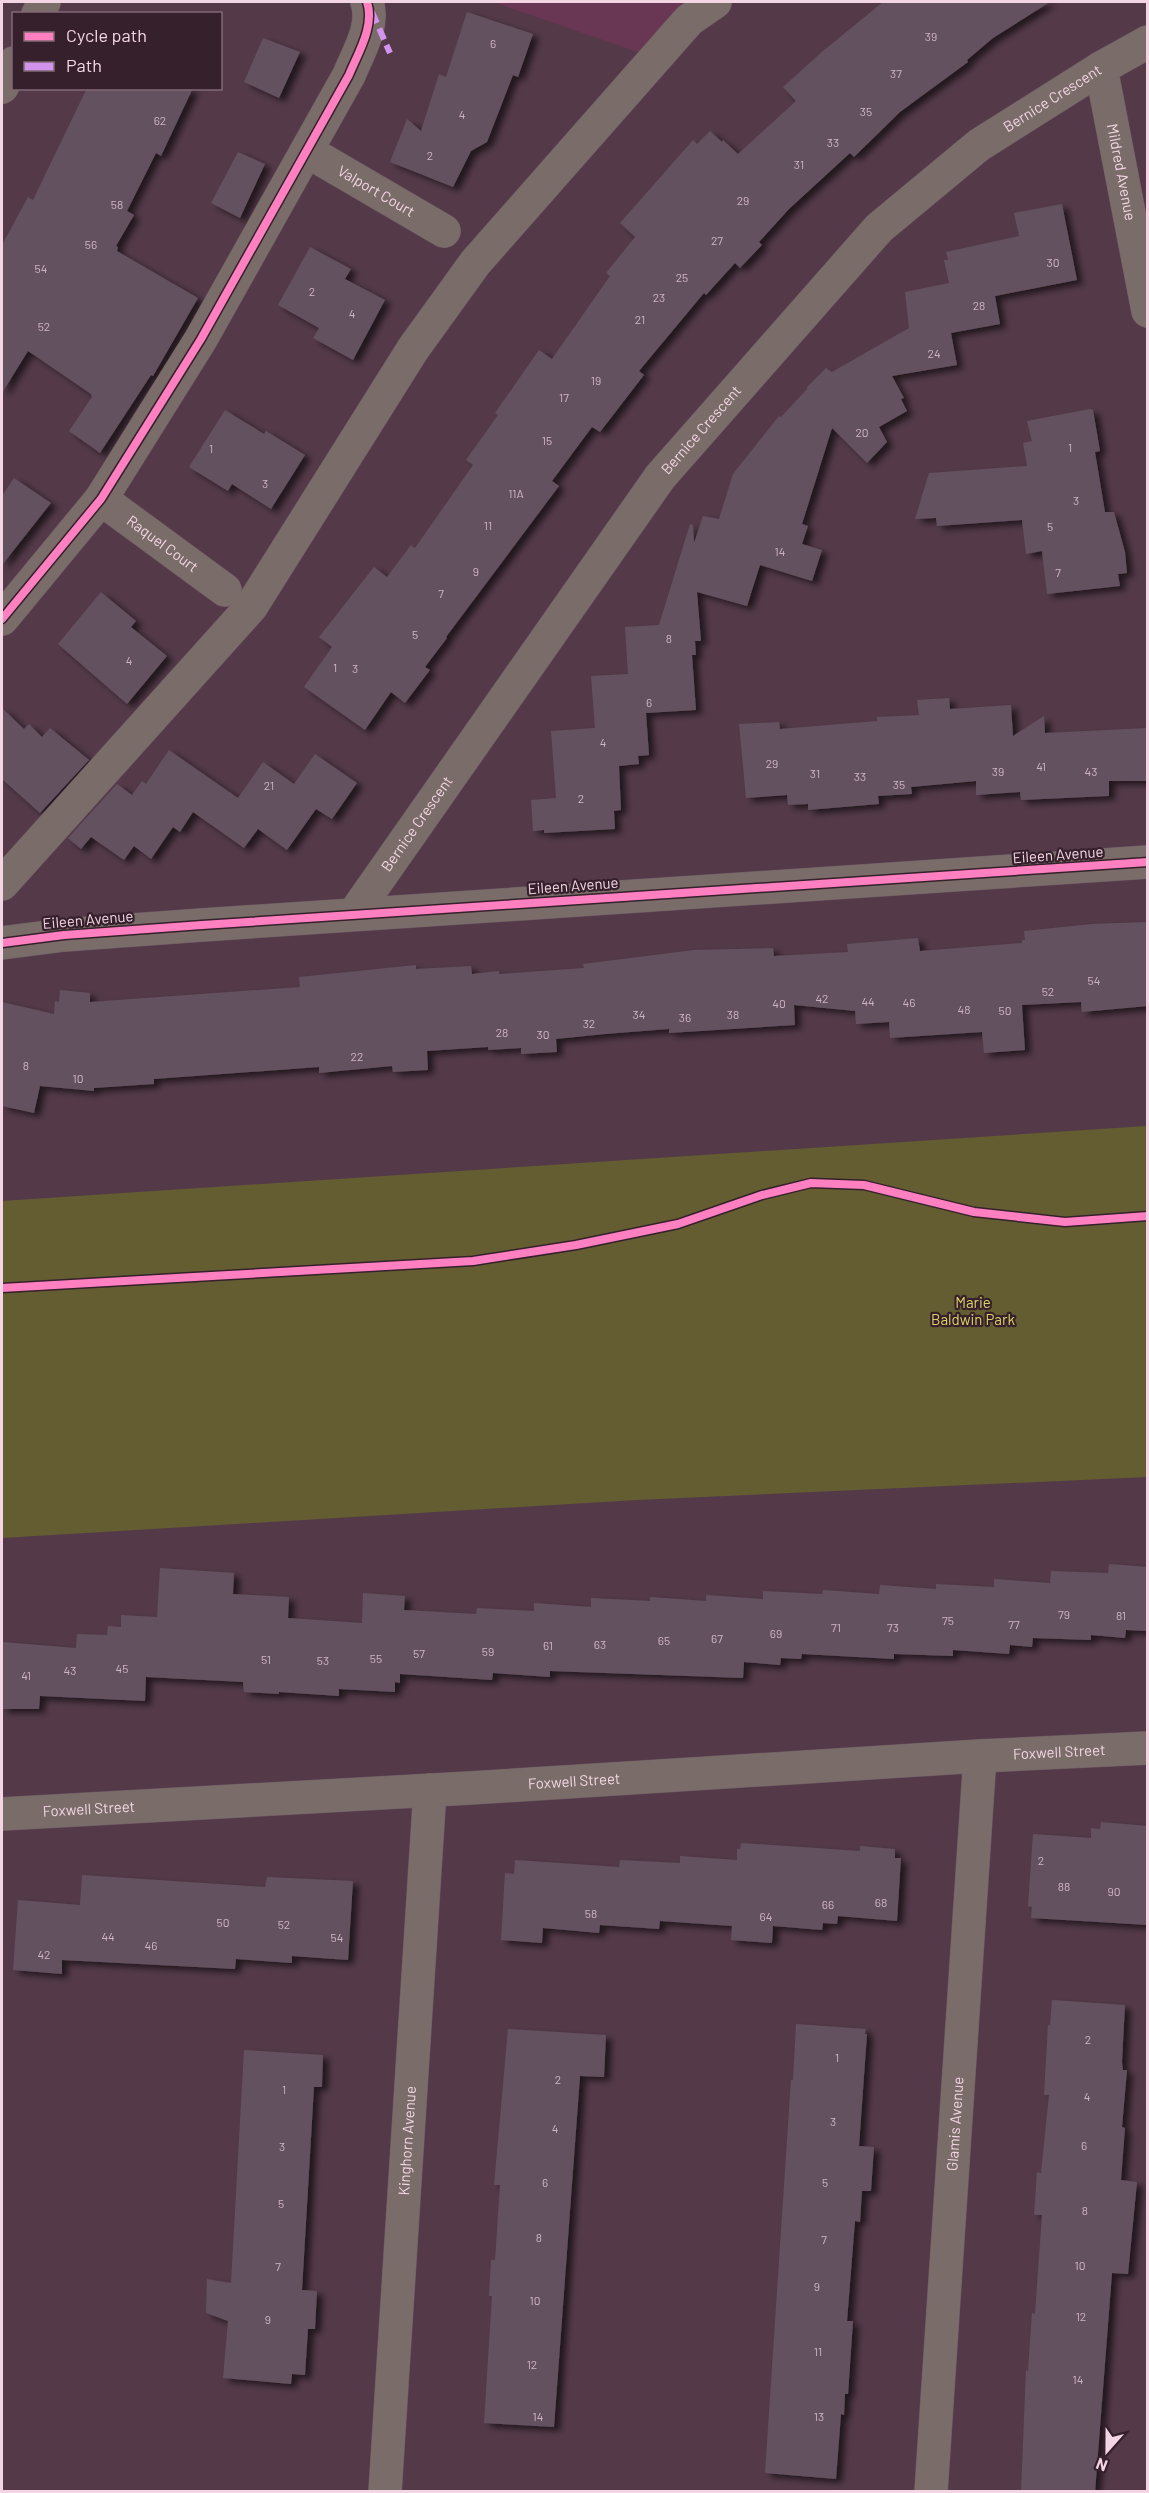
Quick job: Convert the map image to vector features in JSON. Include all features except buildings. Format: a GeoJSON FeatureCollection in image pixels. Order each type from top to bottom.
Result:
{"type":"FeatureCollection","features":[{"type":"Feature","properties":{"kind":"street"},"geometry":{"type":"LineString","coordinates":[[2,619],[100,499],[201,339],[349,75],[365,37],[369,20],[367,2]]}},
{"type":"Feature","properties":{"kind":"street"},"geometry":{"type":"LineString","coordinates":[[2,884],[251,607],[414,349],[475,263],[689,20],[715,2]]}},
{"type":"Feature","properties":{"kind":"street","name":"Bernice Crescent"},"geometry":{"type":"LineString","coordinates":[[354,914],[668,468],[879,228],[979,146],[1101,68],[1148,42]]}},
{"type":"Feature","properties":{"kind":"street"},"geometry":{"type":"LineString","coordinates":[[2,87],[12,67]]}},
{"type":"Feature","properties":{"kind":"street","name":"Mildred Avenue"},"geometry":{"type":"LineString","coordinates":[[1101,68],[1148,311]]}},
{"type":"Feature","properties":{"kind":"street","name":"Valport Court"},"geometry":{"type":"LineString","coordinates":[[307,151],[444,231]]}},
{"type":"Feature","properties":{"kind":"street","name":"Raquel Court"},"geometry":{"type":"LineString","coordinates":[[100,499],[225,590]]}},
{"type":"Feature","properties":{"kind":"street","name":"Eileen Avenue"},"geometry":{"type":"LineString","coordinates":[[2,943],[64,935],[354,914],[1148,862]]}},
{"type":"Feature","properties":{"kind":"street","name":"Foxwell Street"},"geometry":{"type":"LineString","coordinates":[[2,1814],[430,1790],[980,1755],[1148,1748]]}},
{"type":"Feature","properties":{"kind":"street","name":"Glamis Avenue"},"geometry":{"type":"LineString","coordinates":[[931,2492],[980,1755]]}},
{"type":"Feature","properties":{"kind":"street","name":"Kinghorn Avenue"},"geometry":{"type":"LineString","coordinates":[[385,2492],[430,1790]]}},
{"type":"Feature","properties":{"kind":"shaded area"},"geometry":{"type":"Polygon","coordinates":[[[493,2],[696,2],[638,52],[493,2]]]}},
{"type":"Feature","properties":{"kind":"green space","name":"Marie Baldwin Park"},"geometry":{"type":"Polygon","coordinates":[[[1147,1126],[1147,1477],[637,1500],[2,1538],[2,1201],[1147,1126]]]}},
{"type":"Feature","properties":{"kind":"marked path"},"geometry":{"type":"LineString","coordinates":[[372,12],[390,53]]}},
{"type":"Feature","properties":{"kind":"cycle path"},"geometry":{"type":"LineString","coordinates":[[2,619],[101,499],[201,339],[349,75],[367,30],[369,20],[367,2]]}},
{"type":"Feature","properties":{"kind":"cycle path"},"geometry":{"type":"LineString","coordinates":[[2,943],[64,935],[202,925],[1148,862]]}},
{"type":"Feature","properties":{"kind":"cycle path"},"geometry":{"type":"LineString","coordinates":[[2,1288],[473,1261],[576,1245],[678,1224],[762,1195],[811,1183],[864,1185],[974,1212],[1065,1222],[1148,1216]]}}]}
